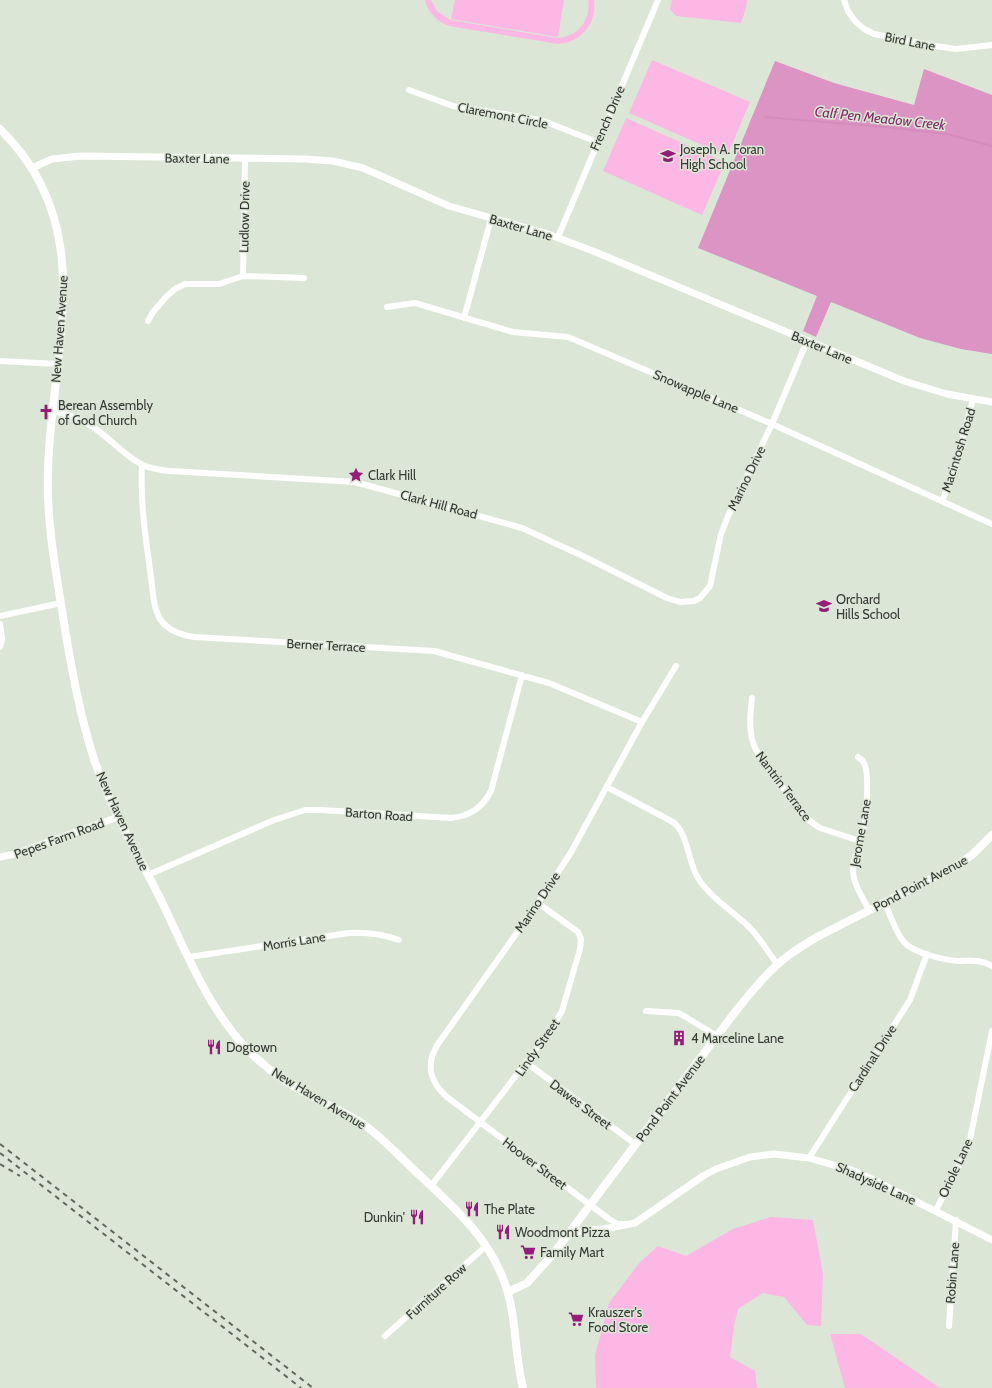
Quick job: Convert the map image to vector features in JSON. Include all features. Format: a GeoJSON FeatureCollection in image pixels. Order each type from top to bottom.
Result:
{"type":"FeatureCollection","features":[{"type":"Feature","properties":{"kind":"main road","name":"New Haven Avenue"},"geometry":{"type":"LineString","coordinates":[[0,129],[17,147],[32,168],[48,200],[61,246],[64,289],[62,330],[49,453],[48,492],[51,537],[72,674],[89,742],[105,790],[189,957],[211,999],[230,1029],[256,1057],[279,1077],[363,1124],[378,1135],[462,1216],[486,1246],[504,1279],[508,1292],[514,1327],[519,1373],[523,1388]]}},
{"type":"Feature","properties":{"kind":"main road","name":"Pond Point Avenue"},"geometry":{"type":"LineString","coordinates":[[508,1292],[521,1286],[533,1277],[554,1254],[717,1036],[754,988],[777,964],[804,945],[884,902],[956,866],[984,844],[992,835]]}},
{"type":"Feature","properties":{"kind":"street","name":"French Drive"},"geometry":{"type":"LineString","coordinates":[[558,237],[658,0]]}},
{"type":"Feature","properties":{"kind":"street","name":"Bird Lane"},"geometry":{"type":"LineString","coordinates":[[844,0],[848,11],[855,21],[864,29],[874,34],[956,49],[992,45]]}},
{"type":"Feature","properties":{"kind":"street","name":"Claremont Circle"},"geometry":{"type":"LineString","coordinates":[[409,90],[453,106],[541,120],[597,142]]}},
{"type":"Feature","properties":{"kind":"street","name":"Baxter Lane"},"geometry":{"type":"LineString","coordinates":[[32,168],[52,159],[80,156],[318,160],[333,161],[363,168],[449,206],[558,237],[904,381],[922,387],[992,402]]}},
{"type":"Feature","properties":{"kind":"street","name":"Ludlow Drive"},"geometry":{"type":"LineString","coordinates":[[243,276],[245,159]]}},
{"type":"Feature","properties":{"kind":"street"},"geometry":{"type":"LineString","coordinates":[[464,318],[491,219]]}},
{"type":"Feature","properties":{"kind":"street"},"geometry":{"type":"LineString","coordinates":[[148,321],[153,312],[166,297],[182,285],[219,284],[243,276],[304,278]]}},
{"type":"Feature","properties":{"kind":"street","name":"Snowapple Lane"},"geometry":{"type":"LineString","coordinates":[[387,307],[415,303],[513,332],[568,337],[772,424],[992,524]]}},
{"type":"Feature","properties":{"kind":"street","name":"Marino Drive"},"geometry":{"type":"LineString","coordinates":[[680,602],[694,601],[700,598],[710,586],[721,534],[728,516],[772,424],[807,341]]}},
{"type":"Feature","properties":{"kind":"street"},"geometry":{"type":"LineString","coordinates":[[0,360],[58,364]]}},
{"type":"Feature","properties":{"kind":"street","name":"Macintosh Road"},"geometry":{"type":"LineString","coordinates":[[942,501],[954,471],[973,399]]}},
{"type":"Feature","properties":{"kind":"street","name":"Clark Hill Road"},"geometry":{"type":"LineString","coordinates":[[53,411],[65,413],[88,423],[142,464],[159,470],[355,482],[522,528],[585,557],[667,598],[680,602]]}},
{"type":"Feature","properties":{"kind":"street","name":"Berner Terrace"},"geometry":{"type":"LineString","coordinates":[[142,464],[142,502],[155,603],[160,619],[171,630],[179,634],[194,637],[434,651],[549,683],[642,722]]}},
{"type":"Feature","properties":{"kind":"street"},"geometry":{"type":"LineString","coordinates":[[0,616],[61,603]]}},
{"type":"Feature","properties":{"kind":"street"},"geometry":{"type":"LineString","coordinates":[[0,624],[2,639],[0,648]]}},
{"type":"Feature","properties":{"kind":"street","name":"Marino Drive"},"geometry":{"type":"LineString","coordinates":[[480,1121],[447,1097],[438,1087],[432,1075],[431,1058],[438,1044],[538,903],[570,854],[642,722],[676,666]]}},
{"type":"Feature","properties":{"kind":"street","name":"Barton Road"},"geometry":{"type":"LineString","coordinates":[[148,875],[274,820],[305,810],[451,818],[476,811],[491,791],[522,675]]}},
{"type":"Feature","properties":{"kind":"street","name":"Nantrin Terrace"},"geometry":{"type":"LineString","coordinates":[[752,698],[750,720],[753,744],[803,816],[820,828],[860,841]]}},
{"type":"Feature","properties":{"kind":"street","name":"Jerome Lane"},"geometry":{"type":"LineString","coordinates":[[858,757],[862,760],[865,766],[867,785],[864,826],[853,872],[858,887],[869,910]]}},
{"type":"Feature","properties":{"kind":"street"},"geometry":{"type":"LineString","coordinates":[[607,787],[673,822],[678,827],[682,834],[693,869],[701,882],[749,927],[777,964]]}},
{"type":"Feature","properties":{"kind":"street","name":"Pepes Farm Road"},"geometry":{"type":"LineString","coordinates":[[0,858],[118,817]]}},
{"type":"Feature","properties":{"kind":"street"},"geometry":{"type":"LineString","coordinates":[[884,902],[904,942],[913,949],[926,954],[958,961],[983,961],[992,966]]}},
{"type":"Feature","properties":{"kind":"street","name":"Lindy Street"},"geometry":{"type":"LineString","coordinates":[[431,1186],[480,1121],[527,1063],[558,1019],[582,942],[580,936],[574,929],[538,903]]}},
{"type":"Feature","properties":{"kind":"street","name":"Morris Lane"},"geometry":{"type":"LineString","coordinates":[[189,957],[349,933],[366,932],[399,940]]}},
{"type":"Feature","properties":{"kind":"street","name":"Cardinal Drive"},"geometry":{"type":"LineString","coordinates":[[809,1158],[910,1000],[926,954]]}},
{"type":"Feature","properties":{"kind":"street"},"geometry":{"type":"LineString","coordinates":[[646,1011],[679,1013],[717,1036]]}},
{"type":"Feature","properties":{"kind":"street","name":"Oriole Lane"},"geometry":{"type":"LineString","coordinates":[[936,1210],[967,1150],[992,1032]]}},
{"type":"Feature","properties":{"kind":"street","name":"Dawes Street"},"geometry":{"type":"LineString","coordinates":[[527,1063],[635,1144]]}},
{"type":"Feature","properties":{"kind":"street","name":"Hoover Street"},"geometry":{"type":"LineString","coordinates":[[480,1121],[590,1205]]}},
{"type":"Feature","properties":{"kind":"street","name":"Shadyside Lane"},"geometry":{"type":"LineString","coordinates":[[570,1233],[609,1228],[639,1220],[703,1176],[728,1164],[750,1157],[774,1154],[809,1158],[838,1166],[872,1179],[956,1220],[992,1240]]}},
{"type":"Feature","properties":{"kind":"street"},"geometry":{"type":"LineString","coordinates":[[590,1205],[614,1222],[628,1224]]}},
{"type":"Feature","properties":{"kind":"street","name":"Robin Lane"},"geometry":{"type":"LineString","coordinates":[[949,1326],[956,1220]]}},
{"type":"Feature","properties":{"kind":"street","name":"Furniture Row"},"geometry":{"type":"LineString","coordinates":[[385,1336],[486,1246]]}},
{"type":"Feature","properties":{"kind":"shaded area"},"geometry":{"type":"Polygon","coordinates":[[[425,0],[431,0],[437,11],[450,20],[557,38],[571,34],[582,26],[587,14],[588,0],[594,0],[594,9],[590,24],[580,36],[566,43],[558,44],[449,26],[441,22],[431,13],[425,0]]]}},
{"type":"Feature","properties":{"kind":"shaded area"},"geometry":{"type":"Polygon","coordinates":[[[455,0],[564,0],[558,37],[451,19],[455,0]]]}},
{"type":"Feature","properties":{"kind":"shaded area"},"geometry":{"type":"Polygon","coordinates":[[[672,0],[747,0],[741,23],[676,16],[670,9],[672,0]]]}},
{"type":"Feature","properties":{"kind":"shaded area"},"geometry":{"type":"Polygon","coordinates":[[[652,60],[750,102],[727,156],[629,113],[652,60]]]}},
{"type":"Feature","properties":{"kind":"shaded area"},"geometry":{"type":"Polygon","coordinates":[[[775,61],[834,83],[914,105],[924,69],[992,95],[992,354],[961,349],[920,338],[831,302],[816,337],[803,331],[817,296],[698,248],[775,61]]]}},
{"type":"Feature","properties":{"kind":"shaded area"},"geometry":{"type":"Polygon","coordinates":[[[626,118],[725,162],[702,215],[603,171],[626,118]]]}},
{"type":"Feature","properties":{"kind":"shaded area"},"geometry":{"type":"Polygon","coordinates":[[[771,1217],[813,1220],[823,1274],[821,1326],[807,1325],[784,1297],[763,1293],[738,1309],[730,1357],[755,1371],[757,1388],[596,1388],[595,1355],[609,1303],[640,1262],[658,1246],[686,1256],[733,1229],[771,1217]]]}},
{"type":"Feature","properties":{"kind":"shaded area"},"geometry":{"type":"Polygon","coordinates":[[[830,1334],[861,1334],[940,1388],[845,1388],[830,1334]]]}},
{"type":"Feature","properties":{"kind":"waterway","name":"Calf Pen Meadow Creek"},"geometry":{"type":"LineString","coordinates":[[765,117],[885,127],[947,134],[992,146]]}},
{"type":"Feature","properties":{"kind":"railway"},"geometry":{"type":"LineString","coordinates":[[0,1144],[313,1388]]}},
{"type":"Feature","properties":{"kind":"railway"},"geometry":{"type":"LineString","coordinates":[[0,1153],[301,1388]]}},
{"type":"Feature","properties":{"kind":"railway"},"geometry":{"type":"LineString","coordinates":[[0,1164],[20,1176]]}},
{"type":"Feature","properties":{"kind":"place","name":"Joseph A. Foran High School"},"geometry":{"type":"Point","coordinates":[668,156]}},
{"type":"Feature","properties":{"kind":"place","name":"Berean Assembly of God Church"},"geometry":{"type":"Point","coordinates":[46,412]}},
{"type":"Feature","properties":{"kind":"place","name":"Clark Hill"},"geometry":{"type":"Point","coordinates":[356,475]}},
{"type":"Feature","properties":{"kind":"place","name":"Orchard Hills School"},"geometry":{"type":"Point","coordinates":[824,606]}},
{"type":"Feature","properties":{"kind":"place","name":"4 Marceline Lane"},"geometry":{"type":"Point","coordinates":[679,1038]}},
{"type":"Feature","properties":{"kind":"place","name":"Dogtown"},"geometry":{"type":"Point","coordinates":[214,1047]}},
{"type":"Feature","properties":{"kind":"place","name":"The Plate"},"geometry":{"type":"Point","coordinates":[472,1209]}},
{"type":"Feature","properties":{"kind":"place","name":"Dunkin'"},"geometry":{"type":"Point","coordinates":[417,1217]}},
{"type":"Feature","properties":{"kind":"place","name":"Woodmont Pizza"},"geometry":{"type":"Point","coordinates":[503,1232]}},
{"type":"Feature","properties":{"kind":"place","name":"Family Mart"},"geometry":{"type":"Point","coordinates":[528,1252]}},
{"type":"Feature","properties":{"kind":"place","name":"Krauszer's Food Store"},"geometry":{"type":"Point","coordinates":[576,1319]}}]}
